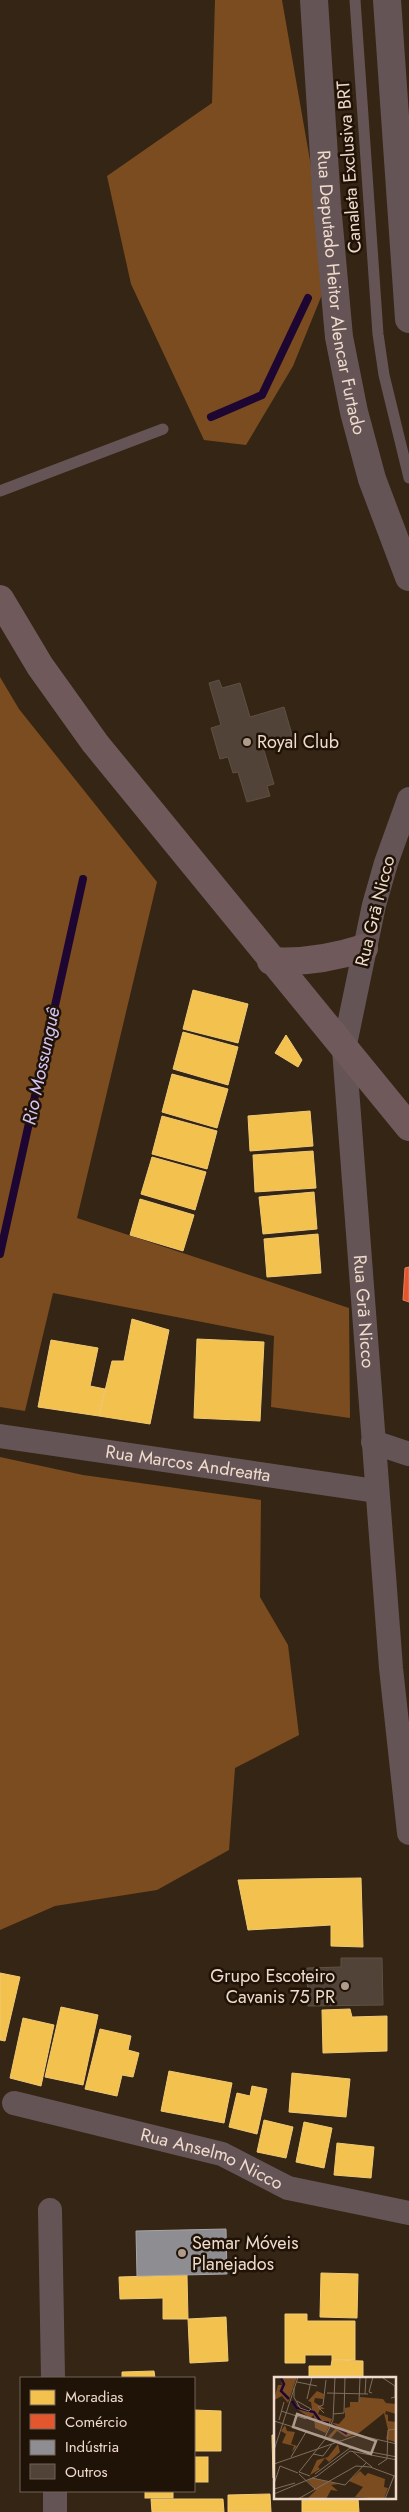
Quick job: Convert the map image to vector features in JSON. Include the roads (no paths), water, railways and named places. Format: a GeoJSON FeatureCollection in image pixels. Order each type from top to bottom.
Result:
{"type":"FeatureCollection","features":[{"type":"Feature","properties":{"kind":"main road"},"geometry":{"type":"LineString","coordinates":[[0,599],[40,666],[95,743],[271,961],[409,1127]]}},
{"type":"Feature","properties":{"kind":"main road"},"geometry":{"type":"LineString","coordinates":[[271,961],[313,961],[364,948]]}},
{"type":"Feature","properties":{"kind":"street","name":"Rua Deputado Heitor Alencar Furtado"},"geometry":{"type":"LineString","coordinates":[[314,0],[327,204],[339,337],[354,412],[372,479],[409,577]]}},
{"type":"Feature","properties":{"kind":"street"},"geometry":{"type":"LineString","coordinates":[[387,0],[409,319]]}},
{"type":"Feature","properties":{"kind":"street","name":"Rua Grã Nicco"},"geometry":{"type":"LineString","coordinates":[[409,799],[386,863],[364,948],[344,1049],[376,1491],[391,1668],[409,1833]]}},
{"type":"Feature","properties":{"kind":"street","name":"Rua Marcos Andreatta"},"geometry":{"type":"LineString","coordinates":[[0,1436],[376,1491]]}},
{"type":"Feature","properties":{"kind":"street"},"geometry":{"type":"LineString","coordinates":[[373,1442],[409,1454]]}},
{"type":"Feature","properties":{"kind":"street","name":"Rua Anselmo Nicco"},"geometry":{"type":"LineString","coordinates":[[14,2103],[222,2154],[288,2188],[409,2213]]}},
{"type":"Feature","properties":{"kind":"street"},"geometry":{"type":"LineString","coordinates":[[50,2210],[53,2377]]}},
{"type":"Feature","properties":{"kind":"street"},"geometry":{"type":"LineString","coordinates":[[55,2492],[55,2512]]}},
{"type":"Feature","properties":{"kind":"lane","name":"Canaleta Exclusiva BRT"},"geometry":{"type":"LineString","coordinates":[[356,0],[378,334],[398,440],[409,478]]}},
{"type":"Feature","properties":{"kind":"lane"},"geometry":{"type":"LineString","coordinates":[[0,491],[163,429]]}},
{"type":"Feature","properties":{"kind":"waterway","name":"Rio Mossunguê"},"geometry":{"type":"LineString","coordinates":[[211,417],[262,395],[308,298]]}},
{"type":"Feature","properties":{"kind":"waterway","name":"Rio Mossunguê"},"geometry":{"type":"LineString","coordinates":[[0,1254],[83,879]]}},
{"type":"Feature","properties":{"kind":"place","name":"Royal Club"},"geometry":{"type":"Point","coordinates":[247,742]}},
{"type":"Feature","properties":{"kind":"place","name":"Grupo Escoteiro Cavanis 75 PR"},"geometry":{"type":"Point","coordinates":[345,1986]}},
{"type":"Feature","properties":{"kind":"place","name":"Semar Móveis Planejados"},"geometry":{"type":"Point","coordinates":[182,2253]}}]}
